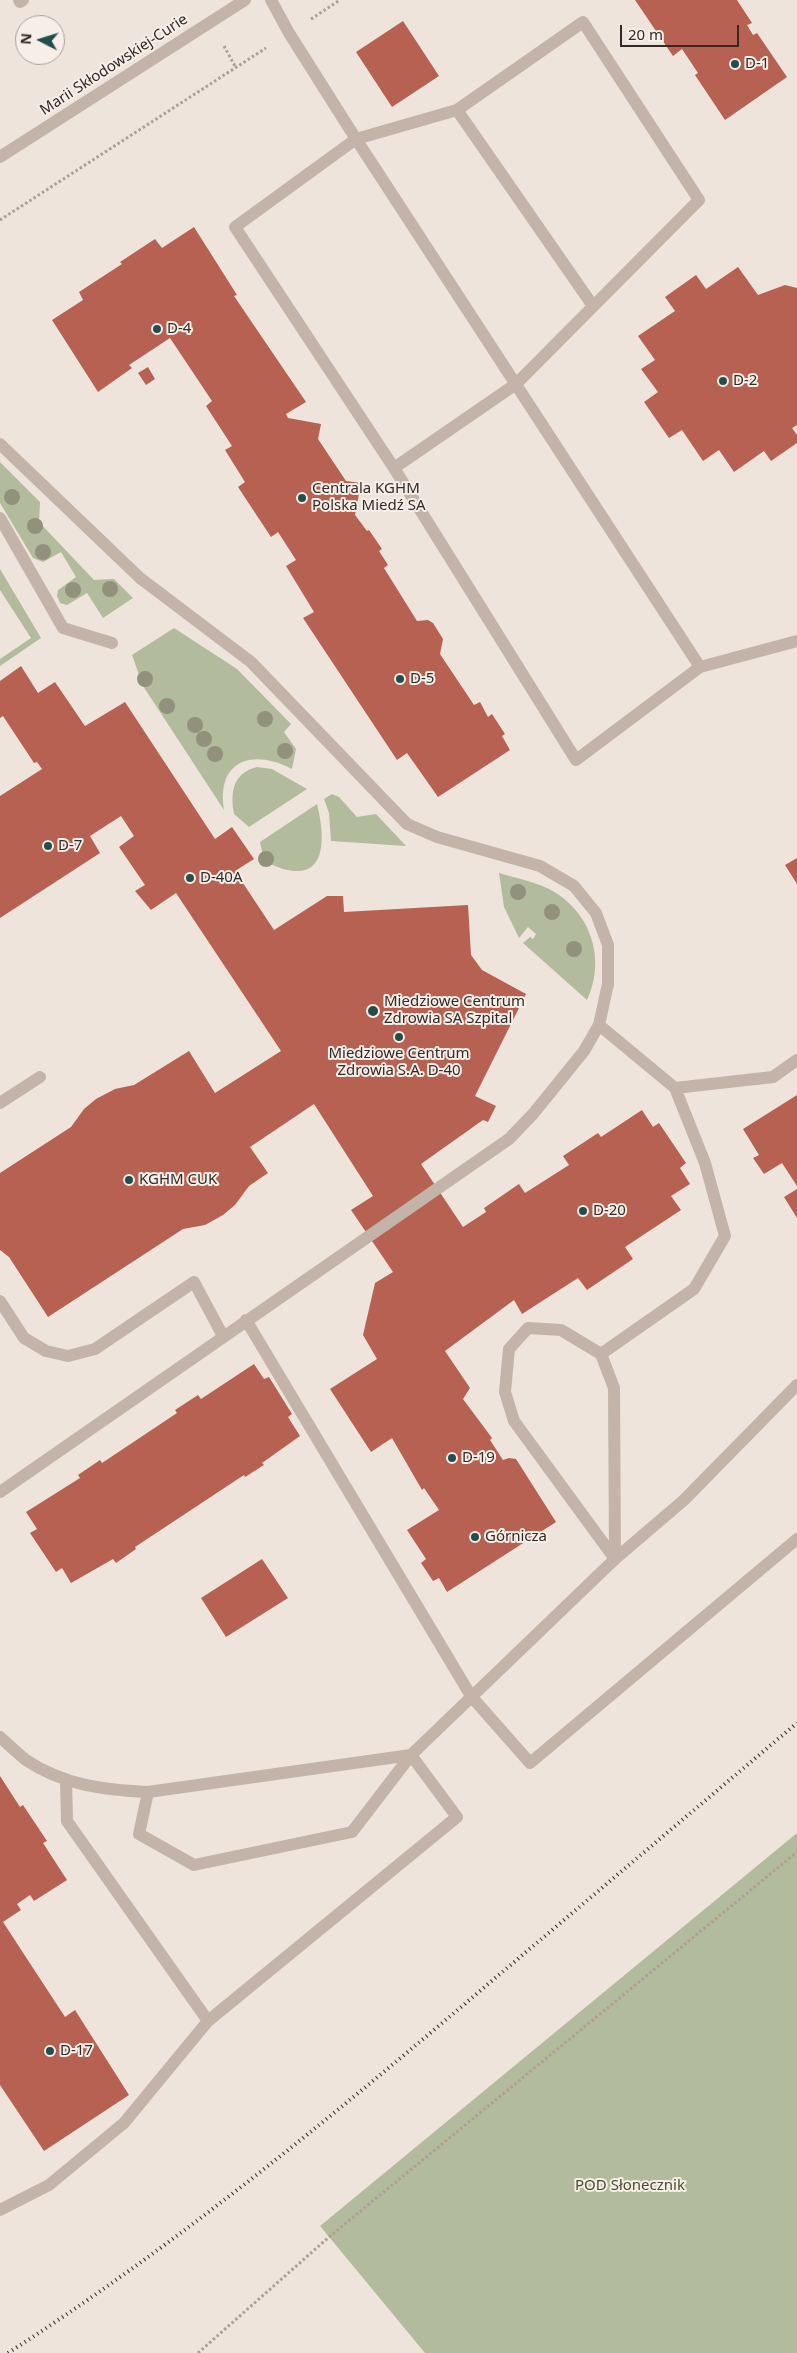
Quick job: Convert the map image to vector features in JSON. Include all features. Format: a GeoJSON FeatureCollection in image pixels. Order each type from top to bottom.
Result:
{"type":"FeatureCollection","features":[{"type":"Feature","properties":{"kind":"street","name":"Marii Skłodowskiej-Curie"},"geometry":{"type":"LineString","coordinates":[[0,157],[245,0]]}},
{"type":"Feature","properties":{"kind":"street"},"geometry":{"type":"LineString","coordinates":[[271,0],[289,34],[356,139],[700,667]]}},
{"type":"Feature","properties":{"kind":"street"},"geometry":{"type":"LineString","coordinates":[[394,468],[516,384],[699,200],[583,22],[457,110],[356,139],[235,227],[394,468],[576,760],[700,667],[797,641]]}},
{"type":"Feature","properties":{"kind":"street"},"geometry":{"type":"LineString","coordinates":[[457,110],[593,306]]}},
{"type":"Feature","properties":{"kind":"street"},"geometry":{"type":"LineString","coordinates":[[0,444],[140,578],[251,662],[408,824],[437,837],[540,866],[574,886],[596,913],[608,945],[608,984],[599,1025],[584,1051],[533,1114],[509,1139],[0,1492]]}},
{"type":"Feature","properties":{"kind":"street"},"geometry":{"type":"LineString","coordinates":[[0,518],[63,628],[112,643]]}},
{"type":"Feature","properties":{"kind":"street"},"geometry":{"type":"LineString","coordinates":[[599,1025],[675,1088],[706,1162],[725,1236],[694,1289],[602,1354]]}},
{"type":"Feature","properties":{"kind":"street"},"geometry":{"type":"LineString","coordinates":[[675,1088],[773,1077],[797,1060]]}},
{"type":"Feature","properties":{"kind":"street"},"geometry":{"type":"LineString","coordinates":[[0,1103],[40,1078]]}},
{"type":"Feature","properties":{"kind":"street"},"geometry":{"type":"LineString","coordinates":[[0,1302],[24,1338],[46,1351],[68,1356],[95,1349],[194,1282],[223,1336]]}},
{"type":"Feature","properties":{"kind":"street"},"geometry":{"type":"LineString","coordinates":[[246,1320],[470,1696],[530,1763],[797,1539]]}},
{"type":"Feature","properties":{"kind":"street"},"geometry":{"type":"LineString","coordinates":[[528,1328],[561,1330],[602,1354],[614,1388],[615,1559],[514,1420],[505,1392],[509,1349],[528,1328]]}},
{"type":"Feature","properties":{"kind":"street"},"geometry":{"type":"LineString","coordinates":[[148,1792],[139,1834],[194,1865],[352,1832],[411,1755],[470,1696],[615,1559],[684,1500],[797,1384]]}},
{"type":"Feature","properties":{"kind":"street"},"geometry":{"type":"LineString","coordinates":[[0,1736],[26,1760],[66,1780],[107,1790],[148,1792],[411,1755]]}},
{"type":"Feature","properties":{"kind":"street"},"geometry":{"type":"LineString","coordinates":[[0,2210],[49,2185],[124,2122],[208,2021],[457,1817],[411,1755]]}},
{"type":"Feature","properties":{"kind":"street"},"geometry":{"type":"LineString","coordinates":[[66,1780],[67,1821],[208,2021]]}},
{"type":"Feature","properties":{"kind":"path"},"geometry":{"type":"LineString","coordinates":[[0,220],[340,0]]}},
{"type":"Feature","properties":{"kind":"path"},"geometry":{"type":"LineString","coordinates":[[201,2352],[329,2237],[797,1852]]}},
{"type":"Feature","properties":{"kind":"green space"},"geometry":{"type":"Polygon","coordinates":[[[0,462],[40,502],[39,522],[94,580],[114,579],[133,598],[103,618],[87,593],[67,605],[60,603],[57,596],[58,590],[76,577],[61,552],[43,562],[33,558],[0,503],[0,462]]]}},
{"type":"Feature","properties":{"kind":"green space"},"geometry":{"type":"Polygon","coordinates":[[[0,569],[41,638],[0,666],[0,659],[31,638],[0,590],[0,569]]]}},
{"type":"Feature","properties":{"kind":"green space"},"geometry":{"type":"Polygon","coordinates":[[[174,628],[237,669],[291,724],[284,732],[296,749],[292,769],[264,760],[251,760],[240,763],[232,770],[226,780],[223,793],[224,810],[143,686],[132,655],[174,628]]]}},
{"type":"Feature","properties":{"kind":"green space"},"geometry":{"type":"Polygon","coordinates":[[[257,767],[272,769],[307,789],[249,827],[234,814],[233,791],[235,784],[243,774],[257,767]]]}},
{"type":"Feature","properties":{"kind":"green space"},"geometry":{"type":"Polygon","coordinates":[[[332,794],[339,797],[357,817],[376,814],[406,846],[331,841],[329,813],[324,799],[332,794]]]}},
{"type":"Feature","properties":{"kind":"green space"},"geometry":{"type":"Polygon","coordinates":[[[317,804],[322,837],[321,851],[316,861],[309,868],[298,871],[283,869],[264,861],[260,842],[317,804]]]}},
{"type":"Feature","properties":{"kind":"green space"},"geometry":{"type":"Polygon","coordinates":[[[499,873],[547,888],[562,897],[574,908],[584,922],[591,936],[595,968],[593,984],[587,1000],[523,943],[530,937],[533,939],[536,934],[528,927],[519,938],[504,907],[499,873]]]}},
{"type":"Feature","properties":{"kind":"green space","name":"POD Słonecznik"},"geometry":{"type":"Polygon","coordinates":[[[797,1833],[797,2353],[425,2353],[320,2226],[797,1833]]]}},
{"type":"Feature","properties":{"kind":"building","name":"D-1"},"geometry":{"type":"Polygon","coordinates":[[[635,0],[737,0],[752,23],[747,25],[753,35],[757,33],[787,77],[725,120],[695,75],[698,73],[682,49],[673,56],[635,0]]]}},
{"type":"Feature","properties":{"kind":"building"},"geometry":{"type":"Polygon","coordinates":[[[403,21],[439,76],[392,107],[356,52],[403,21]]]}},
{"type":"Feature","properties":{"kind":"building"},"geometry":{"type":"Polygon","coordinates":[[[194,227],[237,295],[234,296],[306,402],[286,414],[288,418],[321,424],[318,439],[346,481],[361,483],[355,515],[367,531],[369,530],[382,549],[379,551],[388,565],[384,568],[417,621],[428,620],[433,623],[443,639],[440,654],[474,705],[480,702],[488,717],[492,714],[505,734],[502,736],[510,750],[438,797],[407,753],[397,760],[303,618],[314,612],[286,566],[296,560],[278,532],[271,537],[238,487],[245,482],[225,450],[232,446],[206,406],[212,401],[170,338],[129,365],[132,368],[98,392],[52,320],[83,300],[79,292],[122,264],[120,262],[155,239],[162,248],[194,227]]]}},
{"type":"Feature","properties":{"kind":"building","name":"D-2"},"geometry":{"type":"Polygon","coordinates":[[[738,267],[758,295],[785,285],[797,288],[797,425],[792,428],[797,435],[797,443],[771,461],[764,451],[734,472],[719,450],[703,461],[682,430],[669,438],[644,402],[658,392],[641,369],[655,360],[638,336],[675,311],[665,297],[696,275],[706,289],[738,267]]]}},
{"type":"Feature","properties":{"kind":"building"},"geometry":{"type":"Polygon","coordinates":[[[148,367],[155,379],[146,385],[138,373],[148,367]]]}},
{"type":"Feature","properties":{"kind":"building"},"geometry":{"type":"Polygon","coordinates":[[[21,666],[38,693],[55,682],[85,726],[125,702],[215,839],[232,827],[254,859],[235,871],[274,930],[327,896],[343,896],[344,912],[468,905],[471,955],[482,970],[526,994],[475,1096],[496,1106],[488,1122],[483,1120],[421,1164],[463,1227],[486,1212],[484,1208],[519,1184],[525,1193],[569,1165],[563,1156],[598,1133],[601,1137],[642,1110],[653,1127],[659,1123],[686,1163],[680,1168],[690,1184],[671,1196],[681,1210],[625,1247],[633,1259],[587,1290],[578,1278],[522,1314],[514,1300],[445,1351],[470,1388],[463,1399],[492,1438],[490,1440],[503,1460],[509,1458],[516,1459],[556,1522],[447,1592],[439,1578],[433,1581],[421,1563],[426,1559],[407,1530],[439,1510],[424,1488],[422,1490],[392,1438],[371,1452],[330,1389],[377,1359],[363,1335],[375,1283],[393,1272],[351,1210],[373,1196],[314,1104],[250,1147],[268,1173],[249,1186],[235,1205],[223,1215],[205,1225],[183,1229],[48,1317],[9,1257],[0,1250],[0,1173],[71,1127],[84,1109],[96,1099],[115,1089],[134,1085],[189,1051],[215,1093],[281,1051],[176,893],[151,910],[135,891],[145,885],[119,847],[134,836],[121,816],[90,836],[100,853],[0,918],[0,796],[42,769],[37,762],[34,763],[3,716],[0,718],[0,681],[21,666]]]}},
{"type":"Feature","properties":{"kind":"building"},"geometry":{"type":"Polygon","coordinates":[[[797,858],[797,884],[785,865],[797,858]]]}},
{"type":"Feature","properties":{"kind":"building"},"geometry":{"type":"Polygon","coordinates":[[[797,1095],[797,1186],[782,1163],[764,1174],[753,1158],[759,1155],[743,1129],[797,1095]]]}},
{"type":"Feature","properties":{"kind":"building"},"geometry":{"type":"Polygon","coordinates":[[[797,1189],[797,1218],[784,1197],[797,1189]]]}},
{"type":"Feature","properties":{"kind":"building"},"geometry":{"type":"Polygon","coordinates":[[[254,1364],[264,1379],[269,1377],[292,1414],[288,1417],[300,1436],[262,1463],[264,1465],[245,1477],[244,1475],[135,1547],[136,1549],[116,1563],[113,1559],[71,1583],[62,1568],[56,1572],[30,1533],[37,1529],[26,1512],[80,1478],[78,1475],[100,1460],[102,1463],[177,1413],[175,1410],[198,1395],[201,1399],[254,1364]]]}},
{"type":"Feature","properties":{"kind":"building"},"geometry":{"type":"Polygon","coordinates":[[[262,1559],[288,1598],[226,1637],[201,1598],[262,1559]]]}},
{"type":"Feature","properties":{"kind":"building","name":"D-17"},"geometry":{"type":"Polygon","coordinates":[[[0,1776],[20,1807],[23,1805],[47,1841],[43,1843],[67,1880],[34,1901],[30,1895],[17,1904],[21,1910],[3,1922],[65,2017],[75,2010],[129,2095],[44,2151],[0,2085],[0,1776]]]}},
{"type":"Feature","properties":{"kind":"railway"},"geometry":{"type":"LineString","coordinates":[[8,2353],[133,2268],[313,2130],[797,1723]]}},
{"type":"Feature","properties":{"kind":"place","name":"D-1"},"geometry":{"type":"Point","coordinates":[735,64]}},
{"type":"Feature","properties":{"kind":"place","name":"D-4"},"geometry":{"type":"Point","coordinates":[157,329]}},
{"type":"Feature","properties":{"kind":"place","name":"D-2"},"geometry":{"type":"Point","coordinates":[723,381]}},
{"type":"Feature","properties":{"kind":"place","name":"Centrala KGHM Polska Miedź SA"},"geometry":{"type":"Point","coordinates":[302,498]}},
{"type":"Feature","properties":{"kind":"place","name":"D-5"},"geometry":{"type":"Point","coordinates":[400,679]}},
{"type":"Feature","properties":{"kind":"place","name":"D-7"},"geometry":{"type":"Point","coordinates":[48,846]}},
{"type":"Feature","properties":{"kind":"place","name":"D-40A"},"geometry":{"type":"Point","coordinates":[190,878]}},
{"type":"Feature","properties":{"kind":"place","name":"Miedziowe Centrum Zdrowia SA Szpital"},"geometry":{"type":"Point","coordinates":[373,1011]}},
{"type":"Feature","properties":{"kind":"place","name":"Miedziowe Centrum Zdrowia S.A. D-40"},"geometry":{"type":"Point","coordinates":[399,1037]}},
{"type":"Feature","properties":{"kind":"place","name":"KGHM CUK"},"geometry":{"type":"Point","coordinates":[129,1180]}},
{"type":"Feature","properties":{"kind":"place","name":"D-20"},"geometry":{"type":"Point","coordinates":[583,1211]}},
{"type":"Feature","properties":{"kind":"place","name":"D-19"},"geometry":{"type":"Point","coordinates":[452,1458]}},
{"type":"Feature","properties":{"kind":"place","name":"Górnicza"},"geometry":{"type":"Point","coordinates":[475,1537]}},
{"type":"Feature","properties":{"kind":"place","name":"D-17"},"geometry":{"type":"Point","coordinates":[50,2051]}}]}
